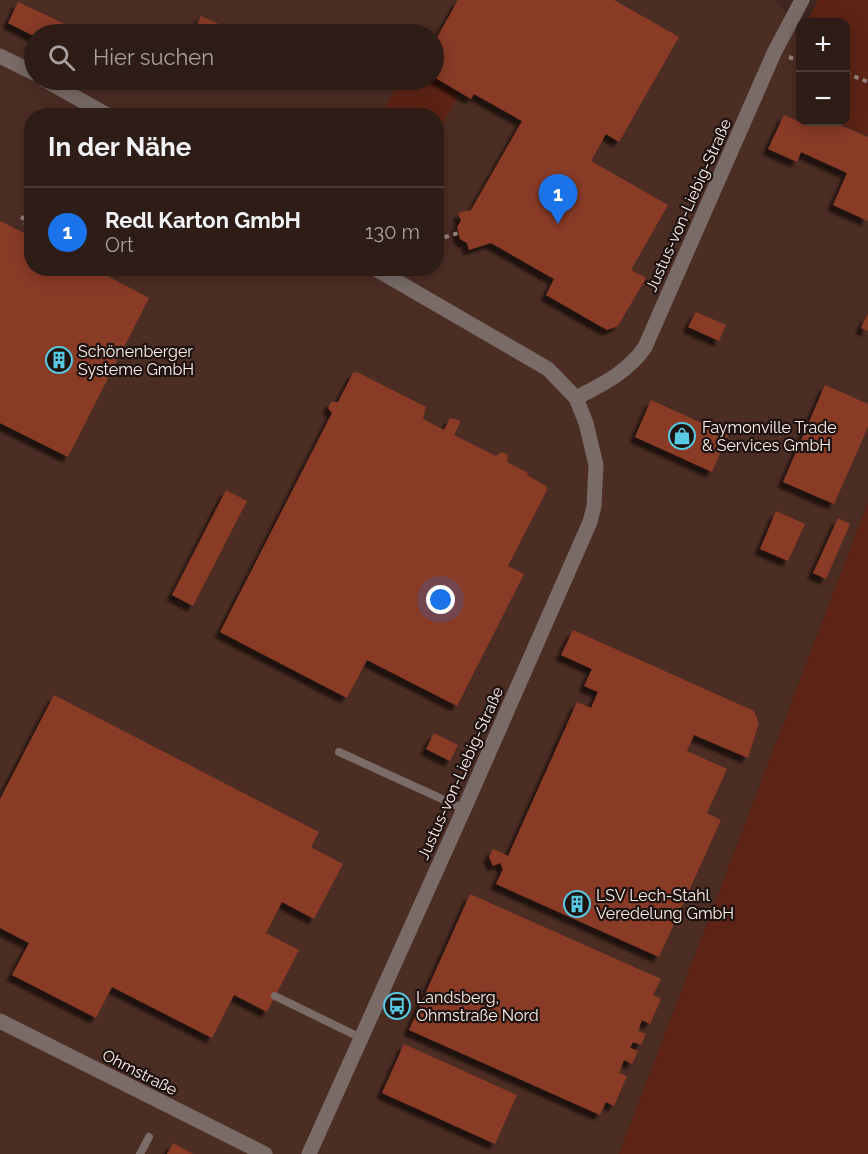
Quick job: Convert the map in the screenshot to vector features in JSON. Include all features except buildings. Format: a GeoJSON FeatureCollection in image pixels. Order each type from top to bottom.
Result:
{"type":"FeatureCollection","features":[{"type":"Feature","properties":{"kind":"street","name":"Justus-von-Liebig-Straße"},"geometry":{"type":"LineString","coordinates":[[576,398],[622,373],[645,347],[774,53],[802,0]]}},
{"type":"Feature","properties":{"kind":"street"},"geometry":{"type":"LineString","coordinates":[[0,56],[24,69]]}},
{"type":"Feature","properties":{"kind":"street"},"geometry":{"type":"LineString","coordinates":[[63,90],[95,108]]}},
{"type":"Feature","properties":{"kind":"street","name":"Justus-von-Liebig-Straße"},"geometry":{"type":"LineString","coordinates":[[309,1154],[464,809],[594,506],[596,465],[586,423],[576,398],[548,369],[389,276]]}},
{"type":"Feature","properties":{"kind":"street","name":"Ohmstraße"},"geometry":{"type":"LineString","coordinates":[[0,1021],[265,1154]]}},
{"type":"Feature","properties":{"kind":"lane"},"geometry":{"type":"LineString","coordinates":[[339,752],[464,809]]}},
{"type":"Feature","properties":{"kind":"lane"},"geometry":{"type":"LineString","coordinates":[[275,996],[361,1038]]}},
{"type":"Feature","properties":{"kind":"lane"},"geometry":{"type":"LineString","coordinates":[[140,1154],[149,1137]]}},
{"type":"Feature","properties":{"kind":"path"},"geometry":{"type":"LineString","coordinates":[[850,75],[868,82]]}},
{"type":"Feature","properties":{"kind":"path"},"geometry":{"type":"LineString","coordinates":[[444,237],[458,233]]}},
{"type":"Feature","properties":{"kind":"shaded area"},"geometry":{"type":"Polygon","coordinates":[[[0,0],[774,0],[796,23],[796,126],[847,126],[868,135],[868,502],[619,1154],[0,1154],[0,0]]]}},
{"type":"Feature","properties":{"kind":"shaded area"},"geometry":{"type":"Polygon","coordinates":[[[818,0],[868,0],[868,135],[847,126],[850,126],[850,18],[809,18],[818,0]]]}},
{"type":"Feature","properties":{"kind":"shaded area"},"geometry":{"type":"Polygon","coordinates":[[[444,83],[460,92],[444,121],[444,108],[385,108],[395,90],[444,90],[444,83]]]}},
{"type":"Feature","properties":{"kind":"shaded area"},"geometry":{"type":"Polygon","coordinates":[[[868,502],[868,1154],[619,1154],[868,502]]]}},
{"type":"Feature","properties":{"kind":"place","name":"Redl Karton GmbH"},"geometry":{"type":"Point","coordinates":[558,224]}},
{"type":"Feature","properties":{"kind":"place","name":"Schönenberger Systeme GmbH"},"geometry":{"type":"Point","coordinates":[59,360]}},
{"type":"Feature","properties":{"kind":"place","name":"Faymonville Trade & Services GmbH"},"geometry":{"type":"Point","coordinates":[682,436]}},
{"type":"Feature","properties":{"kind":"place","name":"LSV Lech-Stahl Veredelung GmbH"},"geometry":{"type":"Point","coordinates":[577,904]}},
{"type":"Feature","properties":{"kind":"place","name":"Landsberg, Ohmstraße Nord"},"geometry":{"type":"Point","coordinates":[397,1006]}}]}
